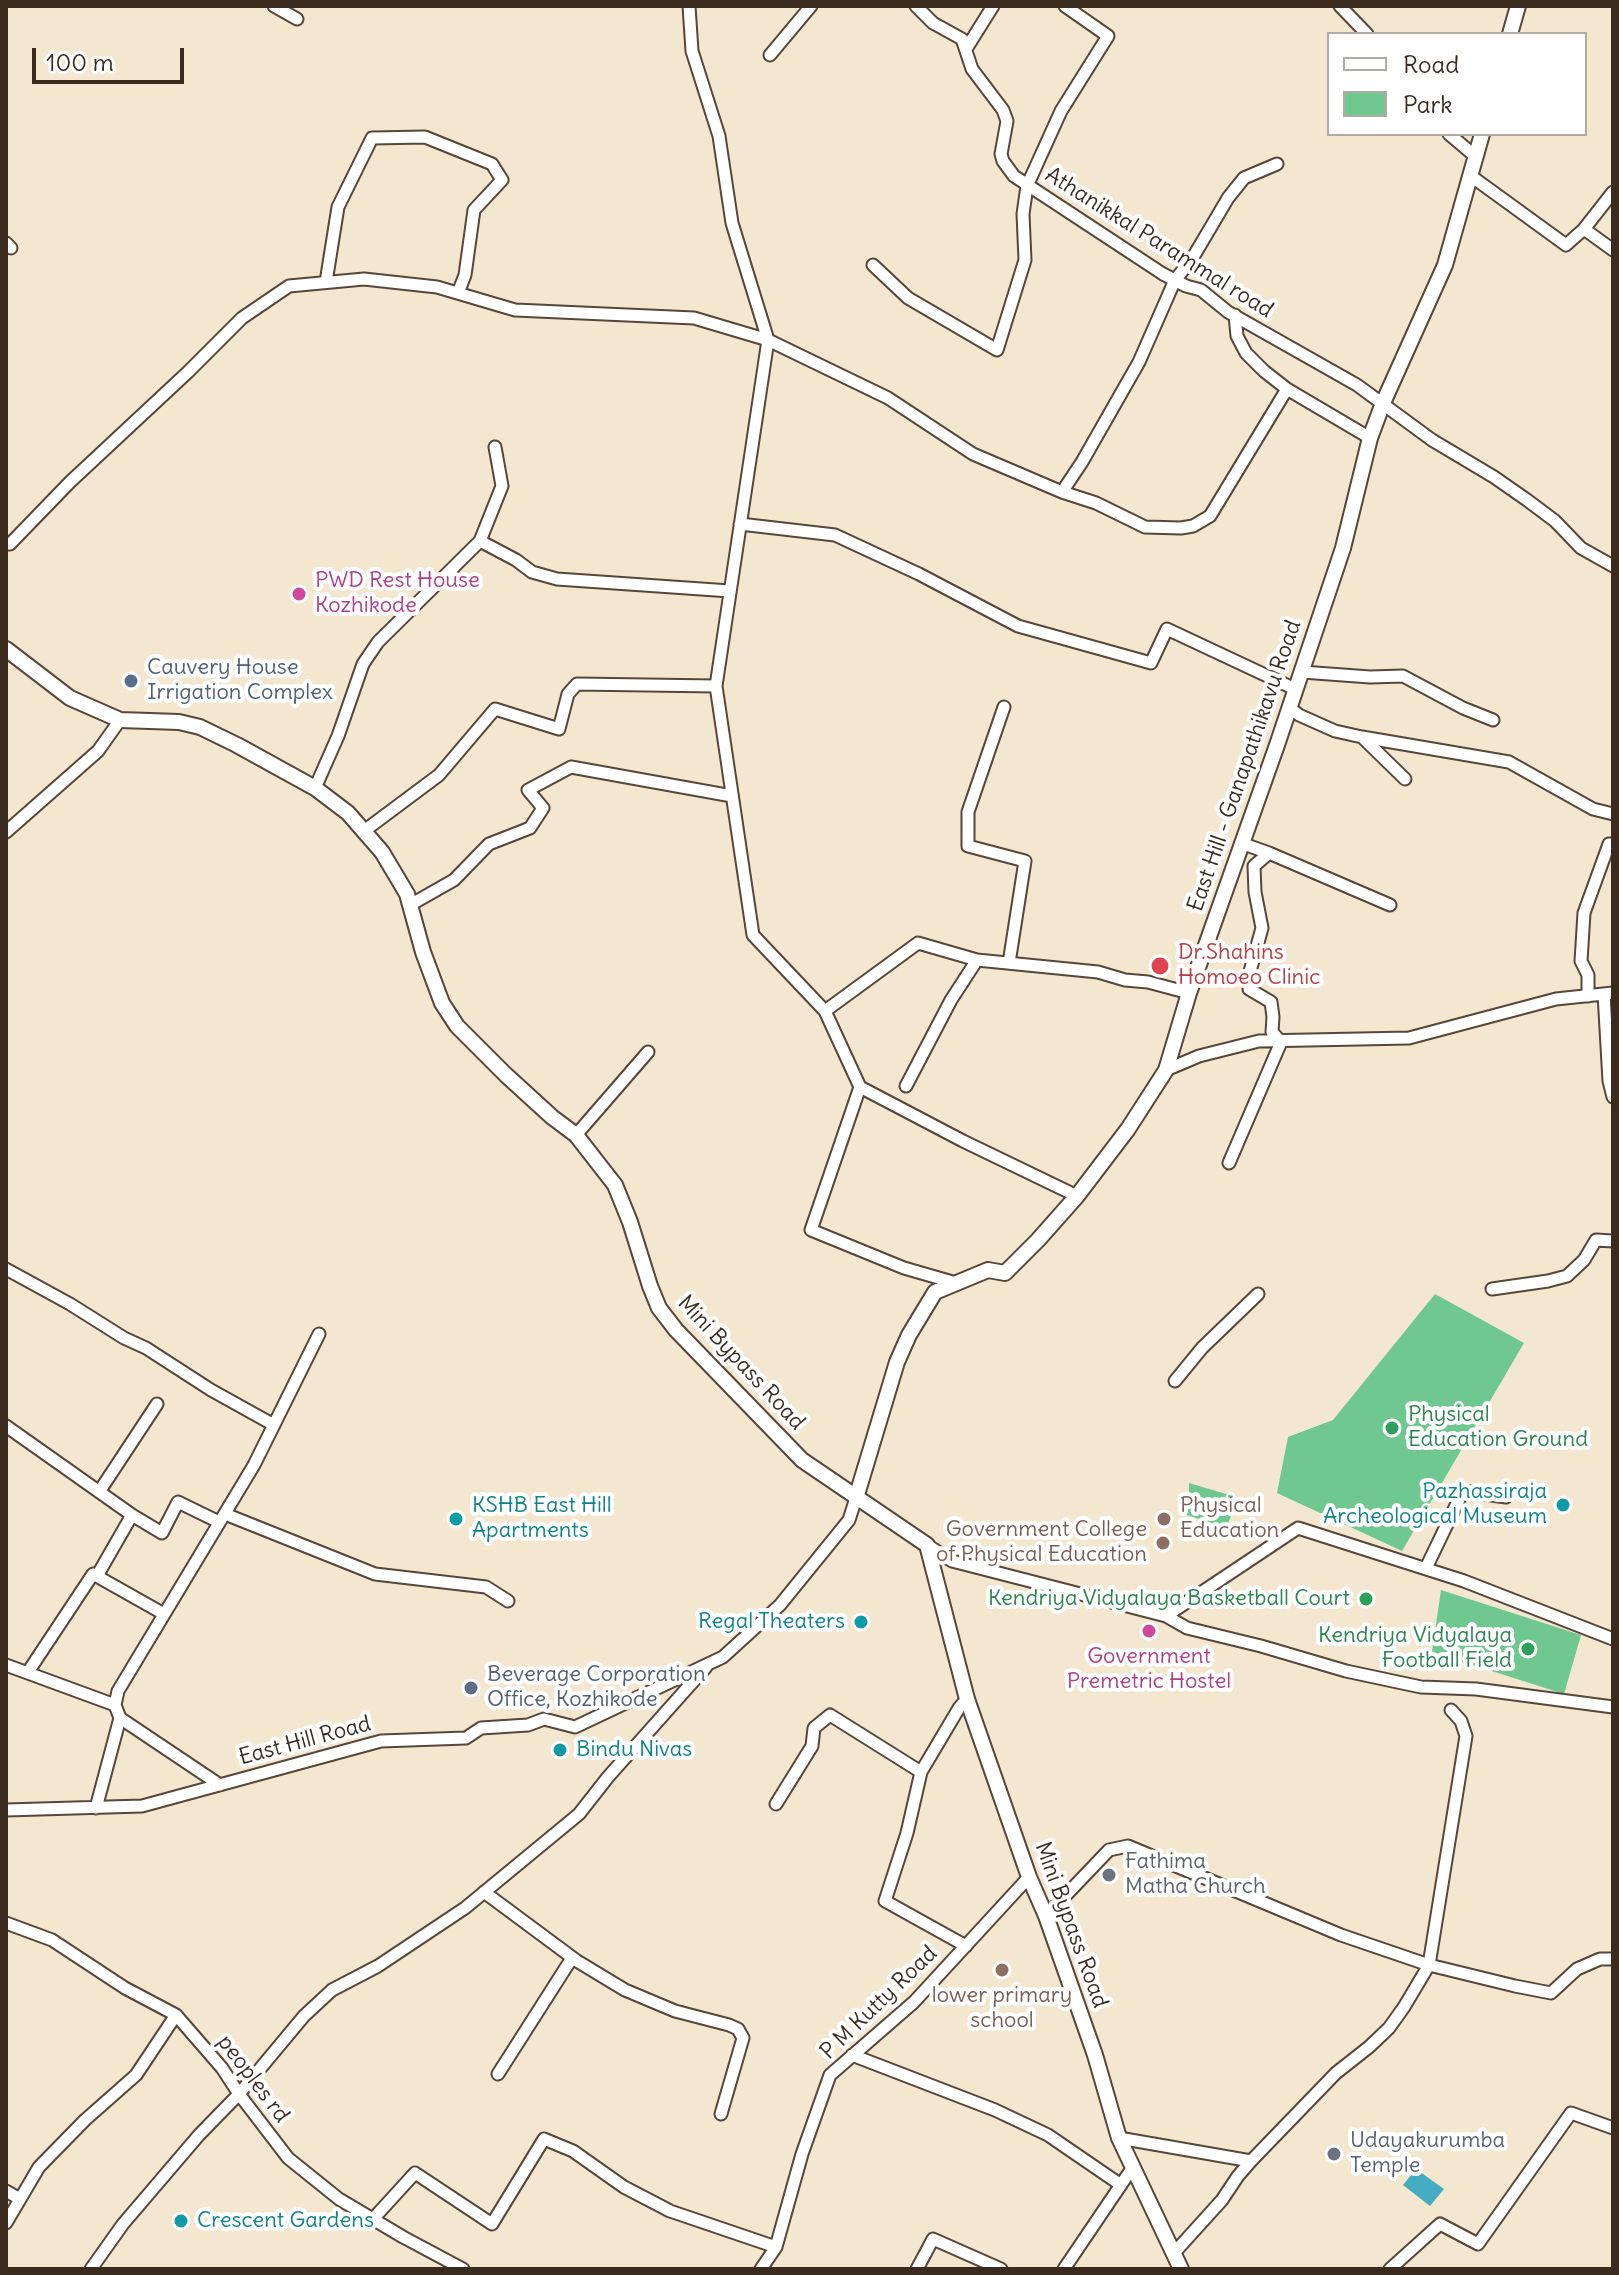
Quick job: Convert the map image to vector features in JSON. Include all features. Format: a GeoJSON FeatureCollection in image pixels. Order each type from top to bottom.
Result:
{"type":"FeatureCollection","features":[{"type":"Feature","properties":{"kind":"main road"},"geometry":{"type":"LineString","coordinates":[[1511,32],[1518,6]]}},
{"type":"Feature","properties":{"kind":"main road","name":"East Hill - Ganapathikavu Road"},"geometry":{"type":"LineString","coordinates":[[856,1498],[897,1362],[935,1292],[988,1270],[1005,1273],[1077,1196],[1128,1129],[1166,1070],[1189,993],[1343,548],[1370,438],[1445,265],[1481,136]]}},
{"type":"Feature","properties":{"kind":"main road","name":"Mini Bypass Road"},"geometry":{"type":"LineString","coordinates":[[6,649],[70,698],[120,720],[179,722],[200,727],[315,788],[348,813],[382,852],[407,894],[423,952],[442,1003],[457,1026],[506,1075],[576,1135],[615,1185],[659,1308],[676,1330],[802,1460],[927,1545],[967,1699],[1095,2055],[1119,2138],[1181,2269]]}},
{"type":"Feature","properties":{"kind":"street"},"geometry":{"type":"LineString","coordinates":[[274,6],[297,19]]}},
{"type":"Feature","properties":{"kind":"street"},"geometry":{"type":"LineString","coordinates":[[689,6],[692,51],[719,136],[732,223],[768,340],[716,686],[753,935],[825,1011],[860,1087],[1077,1196]]}},
{"type":"Feature","properties":{"kind":"street"},"geometry":{"type":"LineString","coordinates":[[770,55],[811,6]]}},
{"type":"Feature","properties":{"kind":"street","name":"Athanikkal Parammal road"},"geometry":{"type":"LineString","coordinates":[[916,6],[933,23],[962,39],[972,69],[1003,110],[1007,121],[1001,154],[1014,176],[1175,280],[1201,290],[1235,315],[1331,369],[1432,440],[1527,500],[1555,521],[1581,548],[1613,566]]}},
{"type":"Feature","properties":{"kind":"street"},"geometry":{"type":"LineString","coordinates":[[966,49],[993,6]]}},
{"type":"Feature","properties":{"kind":"street"},"geometry":{"type":"LineString","coordinates":[[873,265],[908,298],[997,350],[1025,260],[1023,214],[1027,186],[1061,111],[1108,36],[1065,6]]}},
{"type":"Feature","properties":{"kind":"street"},"geometry":{"type":"LineString","coordinates":[[1340,6],[1365,32]]}},
{"type":"Feature","properties":{"kind":"street"},"geometry":{"type":"LineString","coordinates":[[1451,136],[1475,156]]}},
{"type":"Feature","properties":{"kind":"street"},"geometry":{"type":"LineString","coordinates":[[326,282],[338,207],[372,138],[425,137],[492,164],[502,180],[474,210],[465,275],[458,293]]}},
{"type":"Feature","properties":{"kind":"street"},"geometry":{"type":"LineString","coordinates":[[1062,492],[1139,362],[1175,280],[1192,259],[1228,198],[1244,178],[1277,164]]}},
{"type":"Feature","properties":{"kind":"street"},"geometry":{"type":"LineString","coordinates":[[1471,176],[1566,245],[1584,229],[1613,192]]}},
{"type":"Feature","properties":{"kind":"street"},"geometry":{"type":"LineString","coordinates":[[1584,229],[1613,250]]}},
{"type":"Feature","properties":{"kind":"street"},"geometry":{"type":"LineString","coordinates":[[6,544],[10,544],[70,482],[242,318],[289,286],[364,279],[437,287],[515,310],[694,318],[768,340],[888,398],[973,454],[1096,503],[1145,527],[1193,526],[1210,516],[1287,389]]}},
{"type":"Feature","properties":{"kind":"street"},"geometry":{"type":"LineString","coordinates":[[1235,315],[1237,336],[1246,353],[1264,371],[1287,389],[1370,438]]}},
{"type":"Feature","properties":{"kind":"street"},"geometry":{"type":"LineString","coordinates":[[315,788],[338,736],[363,664],[378,642],[480,541],[502,486],[495,447]]}},
{"type":"Feature","properties":{"kind":"street"},"geometry":{"type":"LineString","coordinates":[[740,524],[835,535],[919,574],[1018,626],[1151,663],[1167,629],[1295,689]]}},
{"type":"Feature","properties":{"kind":"street"},"geometry":{"type":"LineString","coordinates":[[480,541],[532,572],[557,579],[730,591]]}},
{"type":"Feature","properties":{"kind":"street"},"geometry":{"type":"LineString","coordinates":[[1302,672],[1403,676],[1493,720]]}},
{"type":"Feature","properties":{"kind":"street"},"geometry":{"type":"LineString","coordinates":[[364,831],[439,775],[495,709],[559,729],[568,694],[577,684],[716,686]]}},
{"type":"Feature","properties":{"kind":"street"},"geometry":{"type":"LineString","coordinates":[[1004,707],[968,812],[968,846],[1025,861],[1009,963]]}},
{"type":"Feature","properties":{"kind":"street"},"geometry":{"type":"LineString","coordinates":[[1290,708],[1335,731],[1509,762],[1593,809],[1613,814]]}},
{"type":"Feature","properties":{"kind":"street"},"geometry":{"type":"LineString","coordinates":[[6,832],[98,751],[120,720]]}},
{"type":"Feature","properties":{"kind":"street"},"geometry":{"type":"LineString","coordinates":[[1362,737],[1405,779]]}},
{"type":"Feature","properties":{"kind":"street"},"geometry":{"type":"LineString","coordinates":[[410,905],[454,880],[489,844],[530,828],[543,808],[528,790],[571,767],[732,796]]}},
{"type":"Feature","properties":{"kind":"street"},"geometry":{"type":"LineString","coordinates":[[1241,843],[1390,905]]}},
{"type":"Feature","properties":{"kind":"street"},"geometry":{"type":"LineString","coordinates":[[1588,996],[1588,975],[1581,961],[1584,913],[1609,844],[1613,844]]}},
{"type":"Feature","properties":{"kind":"street"},"geometry":{"type":"LineString","coordinates":[[1269,853],[1254,866],[1262,928],[1249,975],[1249,989],[1271,1002],[1272,1032],[1281,1042]]}},
{"type":"Feature","properties":{"kind":"street"},"geometry":{"type":"LineString","coordinates":[[825,1011],[918,943],[977,960],[1098,972],[1189,993]]}},
{"type":"Feature","properties":{"kind":"street"},"geometry":{"type":"LineString","coordinates":[[906,1086],[951,1000],[977,960]]}},
{"type":"Feature","properties":{"kind":"street"},"geometry":{"type":"LineString","coordinates":[[1166,1070],[1199,1056],[1259,1041],[1409,1038],[1556,999],[1608,994],[1609,1081],[1613,1097]]}},
{"type":"Feature","properties":{"kind":"street"},"geometry":{"type":"LineString","coordinates":[[1229,1163],[1281,1042]]}},
{"type":"Feature","properties":{"kind":"street"},"geometry":{"type":"LineString","coordinates":[[576,1135],[648,1052]]}},
{"type":"Feature","properties":{"kind":"street"},"geometry":{"type":"LineString","coordinates":[[860,1087],[811,1230],[904,1268],[956,1283]]}},
{"type":"Feature","properties":{"kind":"street"},"geometry":{"type":"LineString","coordinates":[[1492,1289],[1567,1276],[1584,1260],[1596,1240],[1613,1241]]}},
{"type":"Feature","properties":{"kind":"street"},"geometry":{"type":"LineString","coordinates":[[6,1269],[274,1425]]}},
{"type":"Feature","properties":{"kind":"street"},"geometry":{"type":"LineString","coordinates":[[1175,1381],[1211,1338],[1258,1294]]}},
{"type":"Feature","properties":{"kind":"street"},"geometry":{"type":"LineString","coordinates":[[220,1785],[120,1718],[115,1705],[118,1691],[254,1465],[319,1334]]}},
{"type":"Feature","properties":{"kind":"street"},"geometry":{"type":"LineString","coordinates":[[99,1492],[157,1404]]}},
{"type":"Feature","properties":{"kind":"street"},"geometry":{"type":"LineString","coordinates":[[6,1426],[162,1533],[178,1502],[375,1574],[486,1587],[508,1601]]}},
{"type":"Feature","properties":{"kind":"street"},"geometry":{"type":"LineString","coordinates":[[1426,1568],[1463,1491],[1506,1497]]}},
{"type":"Feature","properties":{"kind":"street","name":"East Hill Road"},"geometry":{"type":"LineString","coordinates":[[6,1810],[142,1806],[381,1741],[466,1738],[481,1728],[528,1725],[544,1719],[575,1727],[723,1657],[780,1605],[849,1520],[856,1498]]}},
{"type":"Feature","properties":{"kind":"street"},"geometry":{"type":"LineString","coordinates":[[97,1576],[132,1515]]}},
{"type":"Feature","properties":{"kind":"street"},"geometry":{"type":"LineString","coordinates":[[1166,1616],[1298,1528],[1426,1568],[1613,1639]]}},
{"type":"Feature","properties":{"kind":"street"},"geometry":{"type":"LineString","coordinates":[[927,1545],[952,1561],[1166,1616],[1187,1628],[1346,1671],[1421,1687],[1476,1689],[1613,1707]]}},
{"type":"Feature","properties":{"kind":"street"},"geometry":{"type":"LineString","coordinates":[[28,1672],[93,1574],[164,1614]]}},
{"type":"Feature","properties":{"kind":"street"},"geometry":{"type":"LineString","coordinates":[[91,2269],[123,2224],[304,2016],[332,1990],[378,1966],[465,1908],[579,1814],[711,1662]]}},
{"type":"Feature","properties":{"kind":"street"},"geometry":{"type":"LineString","coordinates":[[6,1665],[115,1705]]}},
{"type":"Feature","properties":{"kind":"street"},"geometry":{"type":"LineString","coordinates":[[966,1946],[885,1901],[907,1833],[921,1772],[967,1699]]}},
{"type":"Feature","properties":{"kind":"street"},"geometry":{"type":"LineString","coordinates":[[1174,2253],[1222,2200],[1251,2161],[1336,2073],[1389,2028],[1429,1965],[1466,1736],[1461,1721],[1451,1710]]}},
{"type":"Feature","properties":{"kind":"street"},"geometry":{"type":"LineString","coordinates":[[776,1804],[812,1746],[814,1728],[830,1715],[921,1772]]}},
{"type":"Feature","properties":{"kind":"street"},"geometry":{"type":"LineString","coordinates":[[96,1808],[120,1718]]}},
{"type":"Feature","properties":{"kind":"street"},"geometry":{"type":"LineString","coordinates":[[1046,1916],[1109,1850],[1128,1846],[1341,1935],[1429,1965],[1515,1986],[1551,1993],[1577,1969],[1600,1959],[1613,1959]]}},
{"type":"Feature","properties":{"kind":"street","name":"P M Kutty Road"},"geometry":{"type":"LineString","coordinates":[[761,2269],[776,2247],[802,2154],[830,2075],[914,2002],[1029,1877]]}},
{"type":"Feature","properties":{"kind":"street"},"geometry":{"type":"LineString","coordinates":[[484,1892],[572,1958],[625,1990],[675,2011],[738,2029],[743,2038],[721,2114]]}},
{"type":"Feature","properties":{"kind":"street","name":"peoples rd"},"geometry":{"type":"LineString","coordinates":[[6,1923],[52,1940],[125,1988],[176,2015],[222,2068],[288,2158],[339,2199],[463,2269]]}},
{"type":"Feature","properties":{"kind":"street"},"geometry":{"type":"LineString","coordinates":[[498,2074],[572,1958]]}},
{"type":"Feature","properties":{"kind":"street"},"geometry":{"type":"LineString","coordinates":[[6,2223],[39,2167],[85,2120],[136,2075],[176,2015]]}},
{"type":"Feature","properties":{"kind":"street"},"geometry":{"type":"LineString","coordinates":[[852,2055],[995,2110],[1048,2135],[1121,2185]]}},
{"type":"Feature","properties":{"kind":"street"},"geometry":{"type":"LineString","coordinates":[[1390,2269],[1440,2224],[1478,2244],[1571,2113],[1613,2128]]}},
{"type":"Feature","properties":{"kind":"street"},"geometry":{"type":"LineString","coordinates":[[1119,2138],[1251,2161]]}},
{"type":"Feature","properties":{"kind":"street"},"geometry":{"type":"LineString","coordinates":[[373,2219],[415,2173],[492,2224],[544,2139],[573,2151],[624,2187],[670,2211],[776,2247]]}},
{"type":"Feature","properties":{"kind":"street"},"geometry":{"type":"LineString","coordinates":[[1064,2269],[1133,2167]]}},
{"type":"Feature","properties":{"kind":"street"},"geometry":{"type":"LineString","coordinates":[[6,2191],[20,2199]]}},
{"type":"Feature","properties":{"kind":"street"},"geometry":{"type":"LineString","coordinates":[[917,2269],[933,2239],[1001,2269]]}},
{"type":"Feature","properties":{"kind":"green space","name":"Physical Education Ground"},"geometry":{"type":"Polygon","coordinates":[[[1435,1294],[1524,1343],[1402,1551],[1277,1493],[1288,1437],[1333,1420],[1435,1294]]]}},
{"type":"Feature","properties":{"kind":"green space"},"geometry":{"type":"Polygon","coordinates":[[[1189,1483],[1233,1496],[1233,1511],[1226,1528],[1181,1513],[1189,1500],[1189,1483]]]}},
{"type":"Feature","properties":{"kind":"green space"},"geometry":{"type":"Polygon","coordinates":[[[1441,1590],[1581,1635],[1564,1694],[1432,1652],[1441,1590]]]}},
{"type":"Feature","properties":{"kind":"water"},"geometry":{"type":"Polygon","coordinates":[[[1416,2169],[1444,2189],[1430,2206],[1403,2185],[1416,2169]]]}},
{"type":"Feature","properties":{"kind":"place","name":"PWD Rest House Kozhikode"},"geometry":{"type":"Point","coordinates":[299,594]}},
{"type":"Feature","properties":{"kind":"place","name":"Cauvery House Irrigation Complex"},"geometry":{"type":"Point","coordinates":[131,681]}},
{"type":"Feature","properties":{"kind":"place","name":"Dr.Shahins Homoeo Clinic"},"geometry":{"type":"Point","coordinates":[1160,966]}},
{"type":"Feature","properties":{"kind":"place","name":"Physical Education Ground"},"geometry":{"type":"Point","coordinates":[1392,1428]}},
{"type":"Feature","properties":{"kind":"place","name":"Pazhassiraja Archeological Museum"},"geometry":{"type":"Point","coordinates":[1563,1505]}},
{"type":"Feature","properties":{"kind":"place","name":"KSHB East Hill Apartments"},"geometry":{"type":"Point","coordinates":[456,1519]}},
{"type":"Feature","properties":{"kind":"place","name":"Physical Education"},"geometry":{"type":"Point","coordinates":[1164,1519]}},
{"type":"Feature","properties":{"kind":"place","name":"Government College of Physical Education"},"geometry":{"type":"Point","coordinates":[1163,1543]}},
{"type":"Feature","properties":{"kind":"place","name":"Kendriya Vidyalaya Basketball Court"},"geometry":{"type":"Point","coordinates":[1366,1599]}},
{"type":"Feature","properties":{"kind":"place","name":"Regal Theaters"},"geometry":{"type":"Point","coordinates":[861,1622]}},
{"type":"Feature","properties":{"kind":"place","name":"Government Premetric Hostel"},"geometry":{"type":"Point","coordinates":[1149,1631]}},
{"type":"Feature","properties":{"kind":"place","name":"Kendriya Vidyalaya Football Field"},"geometry":{"type":"Point","coordinates":[1528,1649]}},
{"type":"Feature","properties":{"kind":"place","name":"Beverage Corporation Office, Kozhikode"},"geometry":{"type":"Point","coordinates":[471,1688]}},
{"type":"Feature","properties":{"kind":"place","name":"Bindu Nivas"},"geometry":{"type":"Point","coordinates":[560,1750]}},
{"type":"Feature","properties":{"kind":"place","name":"Fathima Matha Church"},"geometry":{"type":"Point","coordinates":[1109,1875]}},
{"type":"Feature","properties":{"kind":"place","name":"lower primary school"},"geometry":{"type":"Point","coordinates":[1002,1970]}},
{"type":"Feature","properties":{"kind":"place","name":"Udayakurumba Temple"},"geometry":{"type":"Point","coordinates":[1334,2154]}},
{"type":"Feature","properties":{"kind":"place","name":"Crescent Gardens"},"geometry":{"type":"Point","coordinates":[181,2221]}}]}
